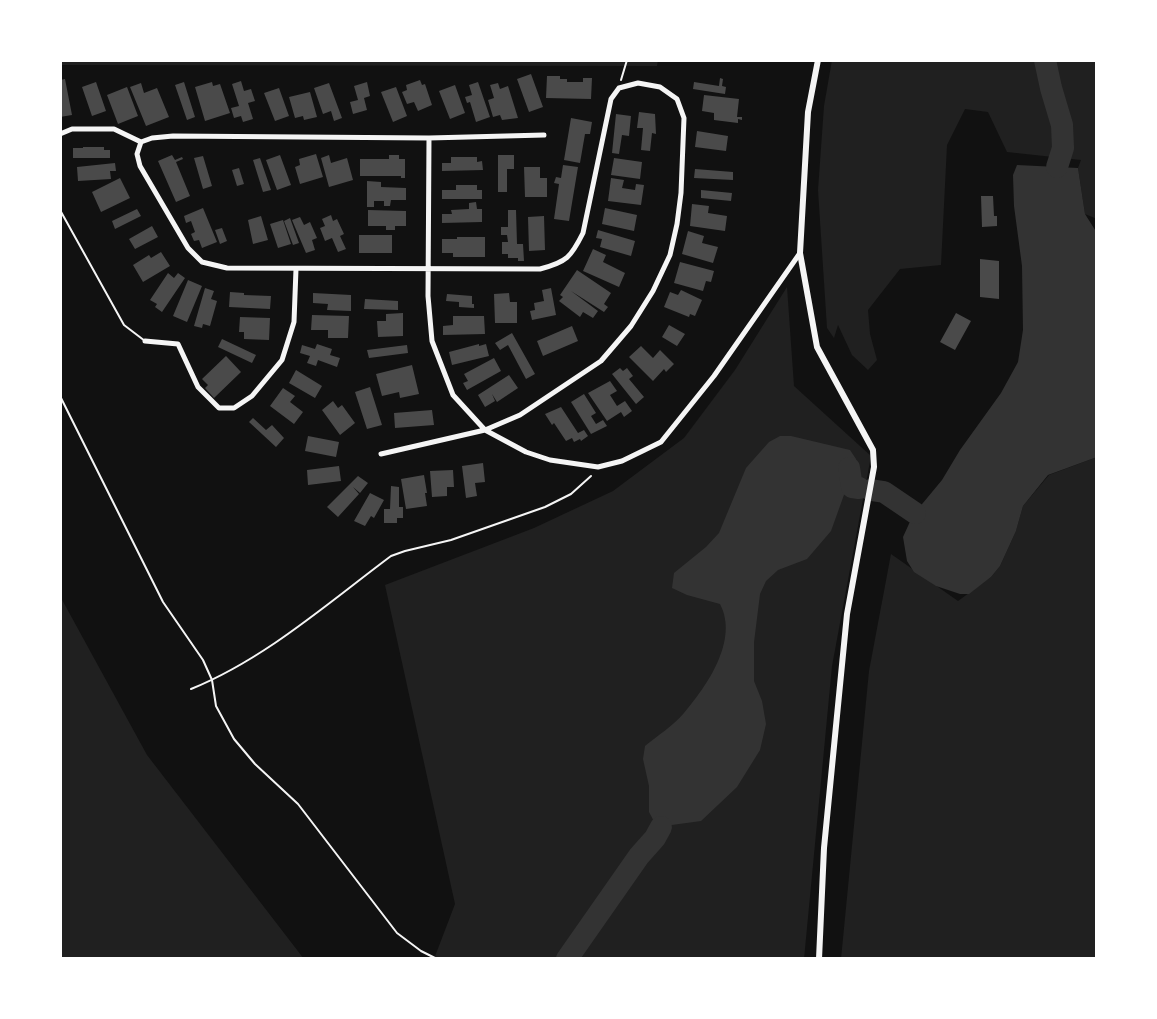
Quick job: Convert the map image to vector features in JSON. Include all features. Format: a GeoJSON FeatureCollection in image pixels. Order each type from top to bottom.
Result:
{"type":"FeatureCollection","features":[{"type":"Feature","properties":{"kind":"street"},"geometry":{"type":"LineString","coordinates":[[818,60],[808,112],[800,254],[817,347],[873,450],[874,467],[847,614],[824,848],[819,959]]}},
{"type":"Feature","properties":{"kind":"street"},"geometry":{"type":"LineString","coordinates":[[141,142],[137,154],[140,166],[188,248],[202,262],[227,268],[540,269],[560,264],[574,250],[583,233],[611,99],[619,88],[638,83],[660,87],[677,99],[684,118],[681,193],[677,224],[670,255],[653,291],[631,326],[601,361],[520,415],[484,430],[381,454]]}},
{"type":"Feature","properties":{"kind":"street"},"geometry":{"type":"LineString","coordinates":[[60,134],[72,129],[114,129],[141,142],[152,138],[173,136],[429,138],[544,135]]}},
{"type":"Feature","properties":{"kind":"street"},"geometry":{"type":"LineString","coordinates":[[429,138],[428,296],[432,341],[453,395],[484,430],[526,452],[550,460],[602,466],[622,461],[661,442],[714,376],[800,254]]}},
{"type":"Feature","properties":{"kind":"street"},"geometry":{"type":"LineString","coordinates":[[145,340],[178,344],[198,387],[219,408],[234,408],[252,396],[282,360],[294,322],[296,269]]}},
{"type":"Feature","properties":{"kind":"lane"},"geometry":{"type":"LineString","coordinates":[[60,210],[124,325],[145,340]]}},
{"type":"Feature","properties":{"kind":"path"},"geometry":{"type":"LineString","coordinates":[[619,88],[627,60]]}},
{"type":"Feature","properties":{"kind":"path"},"geometry":{"type":"LineString","coordinates":[[60,396],[163,602],[203,660],[212,680],[216,705],[234,739],[255,764],[298,804],[397,933],[421,951],[437,959]]}},
{"type":"Feature","properties":{"kind":"path"},"geometry":{"type":"LineString","coordinates":[[191,689],[212,680],[273,644],[391,556],[405,550],[451,540],[545,507],[571,494],[602,466]]}},
{"type":"Feature","properties":{"kind":"shaded area"},"geometry":{"type":"Polygon","coordinates":[[[60,60],[658,60],[657,66],[60,65],[60,60]]]}},
{"type":"Feature","properties":{"kind":"shaded area"},"geometry":{"type":"Polygon","coordinates":[[[832,60],[1097,60],[1097,219],[1085,214],[1078,168],[1081,160],[1007,152],[988,112],[965,109],[947,145],[941,265],[900,269],[868,310],[870,334],[877,360],[868,370],[852,355],[838,325],[834,338],[827,328],[818,190],[824,106],[832,60]]]}},
{"type":"Feature","properties":{"kind":"shaded area"},"geometry":{"type":"Polygon","coordinates":[[[1017,165],[1078,168],[1085,214],[1097,233],[1097,457],[1048,475],[1023,506],[1016,531],[1000,566],[991,577],[969,594],[960,594],[936,586],[914,572],[907,561],[903,537],[913,515],[942,480],[960,450],[1001,393],[1018,362],[1023,330],[1022,266],[1014,206],[1013,175],[1017,165]]]}},
{"type":"Feature","properties":{"kind":"shaded area"},"geometry":{"type":"Polygon","coordinates":[[[787,287],[794,386],[871,456],[832,666],[804,959],[434,959],[455,904],[385,585],[534,528],[613,491],[684,438],[735,370],[787,287]]]}},
{"type":"Feature","properties":{"kind":"shaded area"},"geometry":{"type":"Polygon","coordinates":[[[780,436],[791,436],[850,450],[856,459],[849,468],[845,492],[831,531],[807,559],[778,570],[766,581],[760,594],[754,642],[754,681],[762,701],[766,724],[760,750],[737,787],[701,821],[657,827],[649,812],[649,786],[643,759],[645,746],[680,718],[702,690],[718,662],[726,632],[725,618],[720,604],[687,595],[672,588],[674,573],[706,547],[719,533],[746,468],[769,442],[780,436]]]}},
{"type":"Feature","properties":{"kind":"shaded area"},"geometry":{"type":"Polygon","coordinates":[[[1097,457],[1097,959],[841,959],[869,671],[891,554],[958,601],[991,577],[1000,566],[1016,531],[1023,506],[1049,475],[1097,457]]]}},
{"type":"Feature","properties":{"kind":"shaded area"},"geometry":{"type":"Polygon","coordinates":[[[60,596],[147,755],[304,959],[60,959],[60,596]]]}},
{"type":"Feature","properties":{"kind":"building"},"geometry":{"type":"Polygon","coordinates":[[[531,74],[543,107],[529,112],[517,79],[531,74]]]}},
{"type":"Feature","properties":{"kind":"building"},"geometry":{"type":"Polygon","coordinates":[[[547,76],[560,76],[560,79],[567,79],[567,82],[583,82],[583,78],[592,78],[591,99],[546,98],[547,76]]]}},
{"type":"Feature","properties":{"kind":"building"},"geometry":{"type":"Polygon","coordinates":[[[720,78],[723,79],[722,86],[726,87],[725,94],[693,89],[694,82],[719,86],[720,78]]]}},
{"type":"Feature","properties":{"kind":"building"},"geometry":{"type":"Polygon","coordinates":[[[65,79],[72,115],[60,117],[60,80],[65,79]]]}},
{"type":"Feature","properties":{"kind":"building"},"geometry":{"type":"Polygon","coordinates":[[[420,80],[422,85],[425,84],[432,105],[418,111],[414,102],[407,104],[402,92],[407,90],[406,85],[420,80]]]}},
{"type":"Feature","properties":{"kind":"building"},"geometry":{"type":"Polygon","coordinates":[[[241,81],[244,91],[251,89],[255,101],[248,103],[253,119],[243,122],[241,116],[234,118],[231,108],[239,106],[232,84],[241,81]]]}},
{"type":"Feature","properties":{"kind":"building"},"geometry":{"type":"Polygon","coordinates":[[[96,82],[106,111],[92,116],[82,87],[96,82]]]}},
{"type":"Feature","properties":{"kind":"building"},"geometry":{"type":"Polygon","coordinates":[[[184,82],[195,117],[187,120],[175,85],[184,82]]]}},
{"type":"Feature","properties":{"kind":"building"},"geometry":{"type":"Polygon","coordinates":[[[212,82],[213,86],[220,84],[230,113],[205,121],[195,87],[212,82]]]}},
{"type":"Feature","properties":{"kind":"building"},"geometry":{"type":"Polygon","coordinates":[[[367,82],[370,96],[364,98],[367,110],[353,114],[350,102],[358,100],[354,86],[367,82]]]}},
{"type":"Feature","properties":{"kind":"building"},"geometry":{"type":"Polygon","coordinates":[[[478,82],[490,117],[476,122],[470,102],[467,103],[465,97],[472,95],[469,85],[478,82]]]}},
{"type":"Feature","properties":{"kind":"building"},"geometry":{"type":"Polygon","coordinates":[[[141,83],[144,93],[157,88],[169,117],[146,126],[130,87],[141,83]]]}},
{"type":"Feature","properties":{"kind":"building"},"geometry":{"type":"Polygon","coordinates":[[[329,83],[342,118],[334,121],[331,111],[323,114],[314,88],[329,83]]]}},
{"type":"Feature","properties":{"kind":"building"},"geometry":{"type":"Polygon","coordinates":[[[498,83],[500,89],[508,86],[518,118],[502,120],[500,115],[493,117],[488,100],[494,98],[490,85],[498,83]]]}},
{"type":"Feature","properties":{"kind":"building"},"geometry":{"type":"Polygon","coordinates":[[[455,85],[465,113],[450,119],[439,91],[455,85]]]}},
{"type":"Feature","properties":{"kind":"building"},"geometry":{"type":"Polygon","coordinates":[[[127,87],[138,116],[118,124],[107,95],[127,87]]]}},
{"type":"Feature","properties":{"kind":"building"},"geometry":{"type":"Polygon","coordinates":[[[396,87],[407,116],[393,122],[381,92],[396,87]]]}},
{"type":"Feature","properties":{"kind":"building"},"geometry":{"type":"Polygon","coordinates":[[[279,88],[289,116],[275,121],[264,93],[279,88]]]}},
{"type":"Feature","properties":{"kind":"building"},"geometry":{"type":"Polygon","coordinates":[[[310,92],[317,117],[304,120],[303,116],[295,118],[289,97],[310,92]]]}},
{"type":"Feature","properties":{"kind":"building"},"geometry":{"type":"Polygon","coordinates":[[[704,95],[739,99],[737,117],[742,117],[742,120],[738,119],[738,123],[714,120],[714,113],[702,111],[704,95]]]}},
{"type":"Feature","properties":{"kind":"building"},"geometry":{"type":"Polygon","coordinates":[[[639,112],[655,114],[656,134],[652,133],[650,151],[641,150],[643,128],[637,128],[639,112]]]}},
{"type":"Feature","properties":{"kind":"building"},"geometry":{"type":"Polygon","coordinates":[[[616,114],[631,116],[629,136],[622,135],[619,154],[612,153],[616,114]]]}},
{"type":"Feature","properties":{"kind":"building"},"geometry":{"type":"Polygon","coordinates":[[[571,118],[592,122],[590,134],[585,134],[580,163],[564,160],[571,118]]]}},
{"type":"Feature","properties":{"kind":"building"},"geometry":{"type":"Polygon","coordinates":[[[697,131],[728,136],[726,151],[695,147],[697,131]]]}},
{"type":"Feature","properties":{"kind":"building"},"geometry":{"type":"Polygon","coordinates":[[[104,147],[104,150],[110,150],[110,158],[73,158],[73,148],[104,147]]]}},
{"type":"Feature","properties":{"kind":"building"},"geometry":{"type":"Polygon","coordinates":[[[316,154],[323,177],[300,184],[295,167],[300,165],[299,159],[316,154]]]}},
{"type":"Feature","properties":{"kind":"building"},"geometry":{"type":"Polygon","coordinates":[[[172,155],[175,160],[182,157],[183,159],[176,162],[190,196],[176,202],[158,161],[172,155]]]}},
{"type":"Feature","properties":{"kind":"building"},"geometry":{"type":"Polygon","coordinates":[[[280,155],[291,185],[277,190],[266,160],[280,155]]]}},
{"type":"Feature","properties":{"kind":"building"},"geometry":{"type":"Polygon","coordinates":[[[329,155],[331,163],[347,158],[353,180],[329,187],[321,158],[329,155]]]}},
{"type":"Feature","properties":{"kind":"building"},"geometry":{"type":"Polygon","coordinates":[[[389,155],[399,155],[399,159],[405,159],[405,178],[401,176],[360,176],[360,159],[389,159],[389,155]]]}},
{"type":"Feature","properties":{"kind":"building"},"geometry":{"type":"Polygon","coordinates":[[[498,155],[514,155],[514,169],[507,169],[507,192],[498,192],[498,155]]]}},
{"type":"Feature","properties":{"kind":"building"},"geometry":{"type":"Polygon","coordinates":[[[203,156],[212,186],[203,189],[194,158],[203,156]]]}},
{"type":"Feature","properties":{"kind":"building"},"geometry":{"type":"Polygon","coordinates":[[[451,157],[477,157],[477,162],[482,161],[483,170],[442,171],[442,163],[451,163],[451,157]]]}},
{"type":"Feature","properties":{"kind":"building"},"geometry":{"type":"Polygon","coordinates":[[[260,158],[271,190],[263,192],[253,160],[260,158]]]}},
{"type":"Feature","properties":{"kind":"building"},"geometry":{"type":"Polygon","coordinates":[[[614,158],[642,162],[640,179],[611,175],[614,158]]]}},
{"type":"Feature","properties":{"kind":"building"},"geometry":{"type":"Polygon","coordinates":[[[115,163],[116,171],[110,171],[111,179],[78,181],[77,167],[115,163]]]}},
{"type":"Feature","properties":{"kind":"building"},"geometry":{"type":"Polygon","coordinates":[[[563,165],[578,167],[569,221],[554,219],[559,184],[554,183],[556,177],[561,178],[563,165]]]}},
{"type":"Feature","properties":{"kind":"building"},"geometry":{"type":"Polygon","coordinates":[[[524,167],[540,167],[540,178],[547,178],[547,197],[525,197],[524,167]]]}},
{"type":"Feature","properties":{"kind":"building"},"geometry":{"type":"Polygon","coordinates":[[[239,168],[244,184],[237,186],[232,170],[239,168]]]}},
{"type":"Feature","properties":{"kind":"building"},"geometry":{"type":"Polygon","coordinates":[[[695,169],[733,172],[733,180],[694,178],[695,169]]]}},
{"type":"Feature","properties":{"kind":"building"},"geometry":{"type":"Polygon","coordinates":[[[120,178],[130,198],[101,212],[92,192],[120,178]]]}},
{"type":"Feature","properties":{"kind":"building"},"geometry":{"type":"Polygon","coordinates":[[[611,178],[624,180],[622,188],[635,190],[636,184],[644,185],[641,205],[608,201],[611,178]]]}},
{"type":"Feature","properties":{"kind":"building"},"geometry":{"type":"Polygon","coordinates":[[[367,181],[381,182],[381,187],[406,188],[406,200],[391,200],[390,206],[384,206],[384,201],[374,201],[374,207],[367,207],[367,181]]]}},
{"type":"Feature","properties":{"kind":"building"},"geometry":{"type":"Polygon","coordinates":[[[456,185],[477,185],[477,190],[482,190],[482,199],[442,199],[442,190],[456,190],[456,185]]]}},
{"type":"Feature","properties":{"kind":"building"},"geometry":{"type":"Polygon","coordinates":[[[701,190],[732,193],[731,201],[701,198],[701,190]]]}},
{"type":"Feature","properties":{"kind":"building"},"geometry":{"type":"Polygon","coordinates":[[[981,196],[993,196],[997,226],[982,227],[981,196]]]}},
{"type":"Feature","properties":{"kind":"building"},"geometry":{"type":"Polygon","coordinates":[[[476,202],[477,209],[482,209],[482,222],[442,223],[442,214],[452,214],[451,210],[469,209],[469,203],[476,202]]]}},
{"type":"Feature","properties":{"kind":"building"},"geometry":{"type":"Polygon","coordinates":[[[692,204],[709,206],[708,213],[727,216],[725,231],[690,226],[692,204]]]}},
{"type":"Feature","properties":{"kind":"building"},"geometry":{"type":"Polygon","coordinates":[[[203,208],[217,242],[202,248],[199,240],[194,241],[191,234],[195,232],[191,221],[186,223],[184,216],[203,208]]]}},
{"type":"Feature","properties":{"kind":"building"},"geometry":{"type":"Polygon","coordinates":[[[605,208],[637,215],[634,231],[602,224],[605,208]]]}},
{"type":"Feature","properties":{"kind":"building"},"geometry":{"type":"Polygon","coordinates":[[[137,209],[141,216],[115,229],[112,221],[137,209]]]}},
{"type":"Feature","properties":{"kind":"building"},"geometry":{"type":"Polygon","coordinates":[[[368,210],[406,211],[406,226],[395,226],[395,230],[386,230],[386,226],[368,226],[368,210]]]}},
{"type":"Feature","properties":{"kind":"building"},"geometry":{"type":"Polygon","coordinates":[[[508,210],[516,210],[517,244],[523,244],[524,261],[518,261],[518,258],[508,258],[508,254],[502,254],[502,242],[508,242],[507,235],[501,235],[501,227],[508,227],[508,210]]]}},
{"type":"Feature","properties":{"kind":"building"},"geometry":{"type":"Polygon","coordinates":[[[331,215],[333,221],[337,219],[344,234],[340,236],[346,249],[338,252],[332,238],[325,241],[320,228],[325,226],[322,219],[331,215]]]}},
{"type":"Feature","properties":{"kind":"building"},"geometry":{"type":"Polygon","coordinates":[[[261,216],[268,240],[253,244],[248,220],[261,216]]]}},
{"type":"Feature","properties":{"kind":"building"},"geometry":{"type":"Polygon","coordinates":[[[544,216],[545,250],[529,251],[528,217],[544,216]]]}},
{"type":"Feature","properties":{"kind":"building"},"geometry":{"type":"Polygon","coordinates":[[[300,217],[304,225],[310,222],[317,238],[312,240],[315,250],[306,253],[292,220],[300,217]]]}},
{"type":"Feature","properties":{"kind":"building"},"geometry":{"type":"Polygon","coordinates":[[[290,218],[299,243],[293,245],[284,221],[290,218]]]}},
{"type":"Feature","properties":{"kind":"building"},"geometry":{"type":"Polygon","coordinates":[[[283,220],[291,244],[278,248],[270,224],[283,220]]]}},
{"type":"Feature","properties":{"kind":"building"},"geometry":{"type":"Polygon","coordinates":[[[152,226],[158,237],[135,249],[129,239],[152,226]]]}},
{"type":"Feature","properties":{"kind":"building"},"geometry":{"type":"Polygon","coordinates":[[[222,228],[227,241],[220,244],[215,230],[222,228]]]}},
{"type":"Feature","properties":{"kind":"building"},"geometry":{"type":"Polygon","coordinates":[[[598,230],[635,241],[631,256],[600,247],[602,239],[596,238],[598,230]]]}},
{"type":"Feature","properties":{"kind":"building"},"geometry":{"type":"Polygon","coordinates":[[[688,231],[704,236],[702,243],[718,247],[713,263],[682,254],[688,231]]]}},
{"type":"Feature","properties":{"kind":"building"},"geometry":{"type":"Polygon","coordinates":[[[359,235],[392,235],[392,253],[359,253],[359,235]]]}},
{"type":"Feature","properties":{"kind":"building"},"geometry":{"type":"Polygon","coordinates":[[[457,237],[485,237],[485,257],[453,257],[453,253],[442,253],[442,239],[457,239],[457,237]]]}},
{"type":"Feature","properties":{"kind":"building"},"geometry":{"type":"Polygon","coordinates":[[[593,249],[606,255],[603,262],[625,273],[619,287],[583,271],[593,249]]]}},
{"type":"Feature","properties":{"kind":"building"},"geometry":{"type":"Polygon","coordinates":[[[161,252],[170,266],[143,282],[133,265],[149,255],[151,258],[161,252]]]}},
{"type":"Feature","properties":{"kind":"building"},"geometry":{"type":"Polygon","coordinates":[[[980,259],[999,261],[999,299],[980,297],[980,259]]]}},
{"type":"Feature","properties":{"kind":"building"},"geometry":{"type":"Polygon","coordinates":[[[680,262],[714,271],[711,282],[706,281],[703,291],[674,283],[680,262]]]}},
{"type":"Feature","properties":{"kind":"building"},"geometry":{"type":"Polygon","coordinates":[[[577,270],[611,293],[604,304],[608,307],[604,312],[571,291],[598,311],[593,318],[583,312],[580,317],[559,301],[563,297],[560,295],[577,270]]]}},
{"type":"Feature","properties":{"kind":"building"},"geometry":{"type":"Polygon","coordinates":[[[168,273],[174,278],[178,273],[185,278],[162,312],[155,307],[157,304],[150,300],[168,273]]]}},
{"type":"Feature","properties":{"kind":"building"},"geometry":{"type":"Polygon","coordinates":[[[188,280],[202,286],[187,322],[173,316],[188,280]]]}},
{"type":"Feature","properties":{"kind":"building"},"geometry":{"type":"Polygon","coordinates":[[[205,288],[214,291],[211,299],[217,301],[210,326],[203,324],[202,328],[194,326],[205,288]]]}},
{"type":"Feature","properties":{"kind":"building"},"geometry":{"type":"Polygon","coordinates":[[[551,288],[556,315],[532,320],[530,311],[535,310],[534,303],[544,301],[542,290],[551,288]]]}},
{"type":"Feature","properties":{"kind":"building"},"geometry":{"type":"Polygon","coordinates":[[[681,290],[702,300],[695,316],[690,314],[689,317],[664,307],[670,292],[678,295],[681,290]]]}},
{"type":"Feature","properties":{"kind":"building"},"geometry":{"type":"Polygon","coordinates":[[[230,292],[271,296],[270,309],[229,307],[230,292]]]}},
{"type":"Feature","properties":{"kind":"building"},"geometry":{"type":"Polygon","coordinates":[[[313,293],[351,295],[351,311],[327,310],[328,304],[313,303],[313,293]]]}},
{"type":"Feature","properties":{"kind":"building"},"geometry":{"type":"Polygon","coordinates":[[[509,293],[510,302],[517,302],[517,323],[495,323],[494,294],[509,293]]]}},
{"type":"Feature","properties":{"kind":"building"},"geometry":{"type":"Polygon","coordinates":[[[447,294],[472,296],[474,308],[459,307],[459,302],[446,301],[447,294]]]}},
{"type":"Feature","properties":{"kind":"building"},"geometry":{"type":"Polygon","coordinates":[[[365,299],[398,301],[398,310],[364,309],[365,299]]]}},
{"type":"Feature","properties":{"kind":"building"},"geometry":{"type":"Polygon","coordinates":[[[403,313],[403,336],[378,337],[377,321],[386,321],[386,314],[403,313]]]}},
{"type":"Feature","properties":{"kind":"building"},"geometry":{"type":"Polygon","coordinates":[[[956,313],[971,321],[955,350],[940,342],[956,313]]]}},
{"type":"Feature","properties":{"kind":"building"},"geometry":{"type":"Polygon","coordinates":[[[312,315],[349,316],[348,338],[328,338],[328,330],[311,330],[312,315]]]}},
{"type":"Feature","properties":{"kind":"building"},"geometry":{"type":"Polygon","coordinates":[[[453,316],[484,316],[485,334],[443,335],[443,326],[453,325],[453,316]]]}},
{"type":"Feature","properties":{"kind":"building"},"geometry":{"type":"Polygon","coordinates":[[[240,317],[270,318],[269,340],[244,339],[244,332],[239,332],[240,317]]]}},
{"type":"Feature","properties":{"kind":"building"},"geometry":{"type":"Polygon","coordinates":[[[669,325],[685,334],[677,346],[662,337],[669,325]]]}},
{"type":"Feature","properties":{"kind":"building"},"geometry":{"type":"Polygon","coordinates":[[[572,326],[578,341],[543,356],[537,341],[572,326]]]}},
{"type":"Feature","properties":{"kind":"building"},"geometry":{"type":"Polygon","coordinates":[[[512,333],[535,374],[526,379],[508,345],[500,350],[495,343],[512,333]]]}},
{"type":"Feature","properties":{"kind":"building"},"geometry":{"type":"Polygon","coordinates":[[[222,339],[256,355],[252,363],[218,347],[222,339]]]}},
{"type":"Feature","properties":{"kind":"building"},"geometry":{"type":"Polygon","coordinates":[[[317,344],[332,349],[330,355],[340,358],[337,367],[318,360],[316,366],[307,363],[310,356],[300,353],[302,345],[315,349],[317,344]]]}},
{"type":"Feature","properties":{"kind":"building"},"geometry":{"type":"Polygon","coordinates":[[[479,344],[479,346],[486,344],[489,356],[452,365],[449,352],[479,344]]]}},
{"type":"Feature","properties":{"kind":"building"},"geometry":{"type":"Polygon","coordinates":[[[407,345],[408,353],[369,358],[367,350],[407,345]]]}},
{"type":"Feature","properties":{"kind":"building"},"geometry":{"type":"Polygon","coordinates":[[[641,346],[653,358],[660,350],[674,364],[666,372],[664,369],[653,381],[629,357],[641,346]]]}},
{"type":"Feature","properties":{"kind":"building"},"geometry":{"type":"Polygon","coordinates":[[[226,356],[241,372],[214,398],[205,388],[208,385],[202,379],[226,356]]]}},
{"type":"Feature","properties":{"kind":"building"},"geometry":{"type":"Polygon","coordinates":[[[494,358],[501,371],[467,390],[463,383],[468,381],[464,374],[494,358]]]}},
{"type":"Feature","properties":{"kind":"building"},"geometry":{"type":"Polygon","coordinates":[[[412,365],[419,394],[400,398],[399,392],[382,396],[376,374],[412,365]]]}},
{"type":"Feature","properties":{"kind":"building"},"geometry":{"type":"Polygon","coordinates":[[[620,368],[623,371],[627,368],[633,376],[629,379],[644,397],[636,404],[612,374],[620,368]]]}},
{"type":"Feature","properties":{"kind":"building"},"geometry":{"type":"Polygon","coordinates":[[[296,370],[322,386],[315,398],[289,383],[296,370]]]}},
{"type":"Feature","properties":{"kind":"building"},"geometry":{"type":"Polygon","coordinates":[[[509,375],[518,388],[497,402],[492,394],[495,401],[485,407],[478,395],[509,375]]]}},
{"type":"Feature","properties":{"kind":"building"},"geometry":{"type":"Polygon","coordinates":[[[610,381],[617,391],[610,395],[617,406],[625,401],[632,411],[624,417],[621,412],[607,421],[588,393],[610,381]]]}},
{"type":"Feature","properties":{"kind":"building"},"geometry":{"type":"Polygon","coordinates":[[[370,387],[382,425],[367,429],[355,392],[370,387]]]}},
{"type":"Feature","properties":{"kind":"building"},"geometry":{"type":"Polygon","coordinates":[[[283,388],[295,396],[290,402],[303,412],[294,424],[270,406],[283,388]]]}},
{"type":"Feature","properties":{"kind":"building"},"geometry":{"type":"Polygon","coordinates":[[[584,394],[596,413],[591,416],[596,424],[603,420],[607,426],[591,434],[571,402],[584,394]]]}},
{"type":"Feature","properties":{"kind":"building"},"geometry":{"type":"Polygon","coordinates":[[[333,401],[338,408],[342,405],[355,423],[340,435],[322,410],[333,401]]]}},
{"type":"Feature","properties":{"kind":"building"},"geometry":{"type":"Polygon","coordinates":[[[561,407],[578,433],[584,430],[588,436],[581,441],[580,439],[574,442],[572,438],[566,441],[545,414],[561,407]]]}},
{"type":"Feature","properties":{"kind":"building"},"geometry":{"type":"Polygon","coordinates":[[[432,410],[434,425],[395,428],[394,413],[432,410]]]}},
{"type":"Feature","properties":{"kind":"building"},"geometry":{"type":"Polygon","coordinates":[[[253,418],[266,430],[272,425],[284,438],[276,447],[249,422],[253,418]]]}},
{"type":"Feature","properties":{"kind":"building"},"geometry":{"type":"Polygon","coordinates":[[[308,436],[339,442],[336,457],[305,451],[308,436]]]}},
{"type":"Feature","properties":{"kind":"building"},"geometry":{"type":"Polygon","coordinates":[[[483,463],[485,482],[475,483],[477,496],[466,498],[462,466],[483,463]]]}},
{"type":"Feature","properties":{"kind":"building"},"geometry":{"type":"Polygon","coordinates":[[[339,466],[341,481],[308,485],[307,470],[339,466]]]}},
{"type":"Feature","properties":{"kind":"building"},"geometry":{"type":"Polygon","coordinates":[[[453,470],[454,487],[447,487],[447,496],[432,497],[430,471],[453,470]]]}},
{"type":"Feature","properties":{"kind":"building"},"geometry":{"type":"Polygon","coordinates":[[[424,475],[427,506],[406,509],[401,479],[424,475]]]}},
{"type":"Feature","properties":{"kind":"building"},"geometry":{"type":"Polygon","coordinates":[[[358,476],[368,483],[360,493],[353,487],[359,494],[338,517],[327,507],[358,476]]]}},
{"type":"Feature","properties":{"kind":"building"},"geometry":{"type":"Polygon","coordinates":[[[391,486],[399,487],[399,507],[403,507],[403,518],[397,518],[397,523],[384,523],[384,509],[390,509],[391,486]]]}},
{"type":"Feature","properties":{"kind":"building"},"geometry":{"type":"Polygon","coordinates":[[[370,493],[384,500],[374,518],[371,516],[365,526],[354,521],[370,493]]]}},
{"type":"Feature","properties":{"kind":"waterway"},"geometry":{"type":"LineString","coordinates":[[1045,60],[1062,125],[1063,148],[1057,167]]}},
{"type":"Feature","properties":{"kind":"waterway"},"geometry":{"type":"LineString","coordinates":[[849,468],[852,487],[859,488]]}},
{"type":"Feature","properties":{"kind":"waterway"},"geometry":{"type":"LineString","coordinates":[[871,490],[884,492],[915,513]]}},
{"type":"Feature","properties":{"kind":"waterway"},"geometry":{"type":"LineString","coordinates":[[567,959],[661,827]]}}]}
